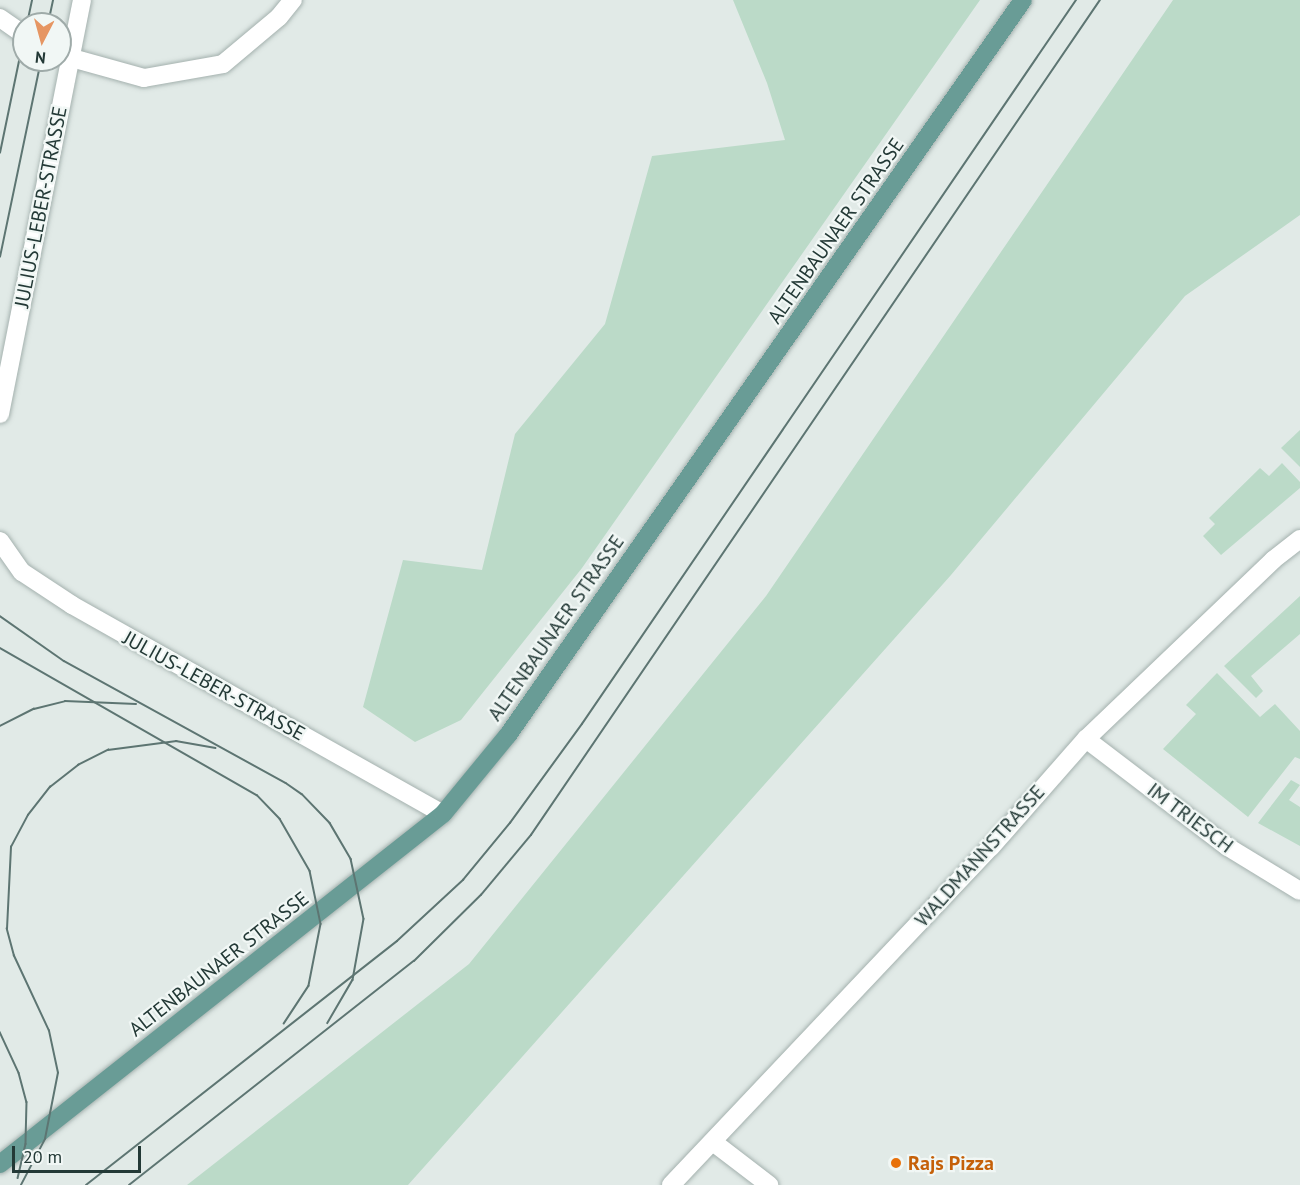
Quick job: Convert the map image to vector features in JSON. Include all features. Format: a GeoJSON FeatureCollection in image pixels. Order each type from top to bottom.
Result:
{"type":"FeatureCollection","features":[{"type":"Feature","properties":{"kind":"main road","name":"ALTENBAUNAER STRASSE"},"geometry":{"type":"LineString","coordinates":[[0,1164],[442,814],[508,735],[1023,0]]}},
{"type":"Feature","properties":{"kind":"street","name":"JULIUS-LEBER-STRASSE"},"geometry":{"type":"LineString","coordinates":[[72,34],[82,0]]}},
{"type":"Feature","properties":{"kind":"street"},"geometry":{"type":"LineString","coordinates":[[72,59],[144,78],[223,64],[279,17],[293,0]]}},
{"type":"Feature","properties":{"kind":"street","name":"JULIUS-LEBER-STRASSE"},"geometry":{"type":"LineString","coordinates":[[0,414],[62,72]]}},
{"type":"Feature","properties":{"kind":"street","name":"WALDMANNSTRASSE"},"geometry":{"type":"LineString","coordinates":[[671,1185],[991,847],[1086,738],[1300,539]]}},
{"type":"Feature","properties":{"kind":"street","name":"JULIUS-LEBER-STRASSE"},"geometry":{"type":"LineString","coordinates":[[0,541],[22,572],[72,605],[442,814]]}},
{"type":"Feature","properties":{"kind":"street","name":"IM TRIESCH"},"geometry":{"type":"LineString","coordinates":[[1086,738],[1228,848],[1300,891]]}},
{"type":"Feature","properties":{"kind":"street"},"geometry":{"type":"LineString","coordinates":[[713,1142],[769,1185]]}},
{"type":"Feature","properties":{"kind":"green space"},"geometry":{"type":"Polygon","coordinates":[[[733,0],[980,0],[582,568],[461,720],[415,742],[363,707],[403,560],[482,570],[515,434],[605,324],[652,156],[785,140],[767,83],[733,0]]]}},
{"type":"Feature","properties":{"kind":"green space"},"geometry":{"type":"Polygon","coordinates":[[[1173,0],[1300,0],[1300,215],[1185,296],[951,575],[408,1185],[187,1185],[469,964],[766,596],[1173,0]]]}},
{"type":"Feature","properties":{"kind":"green space"},"geometry":{"type":"Polygon","coordinates":[[[1300,430],[1300,467],[1281,448],[1300,430]]]}},
{"type":"Feature","properties":{"kind":"green space"},"geometry":{"type":"Polygon","coordinates":[[[1282,463],[1300,482],[1300,488],[1221,555],[1203,536],[1215,524],[1209,518],[1260,468],[1269,476],[1282,463]]]}},
{"type":"Feature","properties":{"kind":"green space"},"geometry":{"type":"Polygon","coordinates":[[[1300,596],[1300,634],[1251,676],[1263,691],[1256,698],[1224,666],[1300,596]]]}},
{"type":"Feature","properties":{"kind":"green space"},"geometry":{"type":"Polygon","coordinates":[[[1217,673],[1260,717],[1275,704],[1300,731],[1300,759],[1295,757],[1248,817],[1163,749],[1196,714],[1186,705],[1217,673]]]}},
{"type":"Feature","properties":{"kind":"green space"},"geometry":{"type":"Polygon","coordinates":[[[1291,780],[1300,785],[1289,800],[1300,807],[1300,846],[1258,823],[1291,780]]]}},
{"type":"Feature","properties":{"kind":"tram line"},"geometry":{"type":"LineString","coordinates":[[30,12],[32,0]]}},
{"type":"Feature","properties":{"kind":"tram line"},"geometry":{"type":"LineString","coordinates":[[50,12],[53,0]]}},
{"type":"Feature","properties":{"kind":"tram line"},"geometry":{"type":"LineString","coordinates":[[86,1185],[397,941],[463,880],[510,823],[582,724],[1076,0]]}},
{"type":"Feature","properties":{"kind":"tram line"},"geometry":{"type":"LineString","coordinates":[[129,1185],[414,961],[481,895],[531,835],[1100,0]]}},
{"type":"Feature","properties":{"kind":"tram line"},"geometry":{"type":"LineString","coordinates":[[0,153],[17,72]]}},
{"type":"Feature","properties":{"kind":"tram line"},"geometry":{"type":"LineString","coordinates":[[0,257],[39,72]]}},
{"type":"Feature","properties":{"kind":"tram line"},"geometry":{"type":"LineString","coordinates":[[0,616],[64,661],[286,783],[302,794],[330,823],[351,859],[364,919],[353,980],[328,1023]]}},
{"type":"Feature","properties":{"kind":"tram line"},"geometry":{"type":"LineString","coordinates":[[0,648],[257,795],[280,819],[310,871],[321,924],[309,986],[284,1024]]}},
{"type":"Feature","properties":{"kind":"tram line"},"geometry":{"type":"LineString","coordinates":[[0,726],[34,709],[65,701],[136,704]]}},
{"type":"Feature","properties":{"kind":"tram line"},"geometry":{"type":"LineString","coordinates":[[21,1185],[45,1139],[58,1073],[49,1031],[14,956],[7,929],[11,847],[28,815],[50,787],[78,765],[108,750],[176,741],[215,748]]}},
{"type":"Feature","properties":{"kind":"tram line"},"geometry":{"type":"LineString","coordinates":[[0,1032],[19,1073],[27,1102],[26,1144],[18,1178]]}},
{"type":"Feature","properties":{"kind":"place","name":"Rajs Pizza"},"geometry":{"type":"Point","coordinates":[896,1163]}}]}
